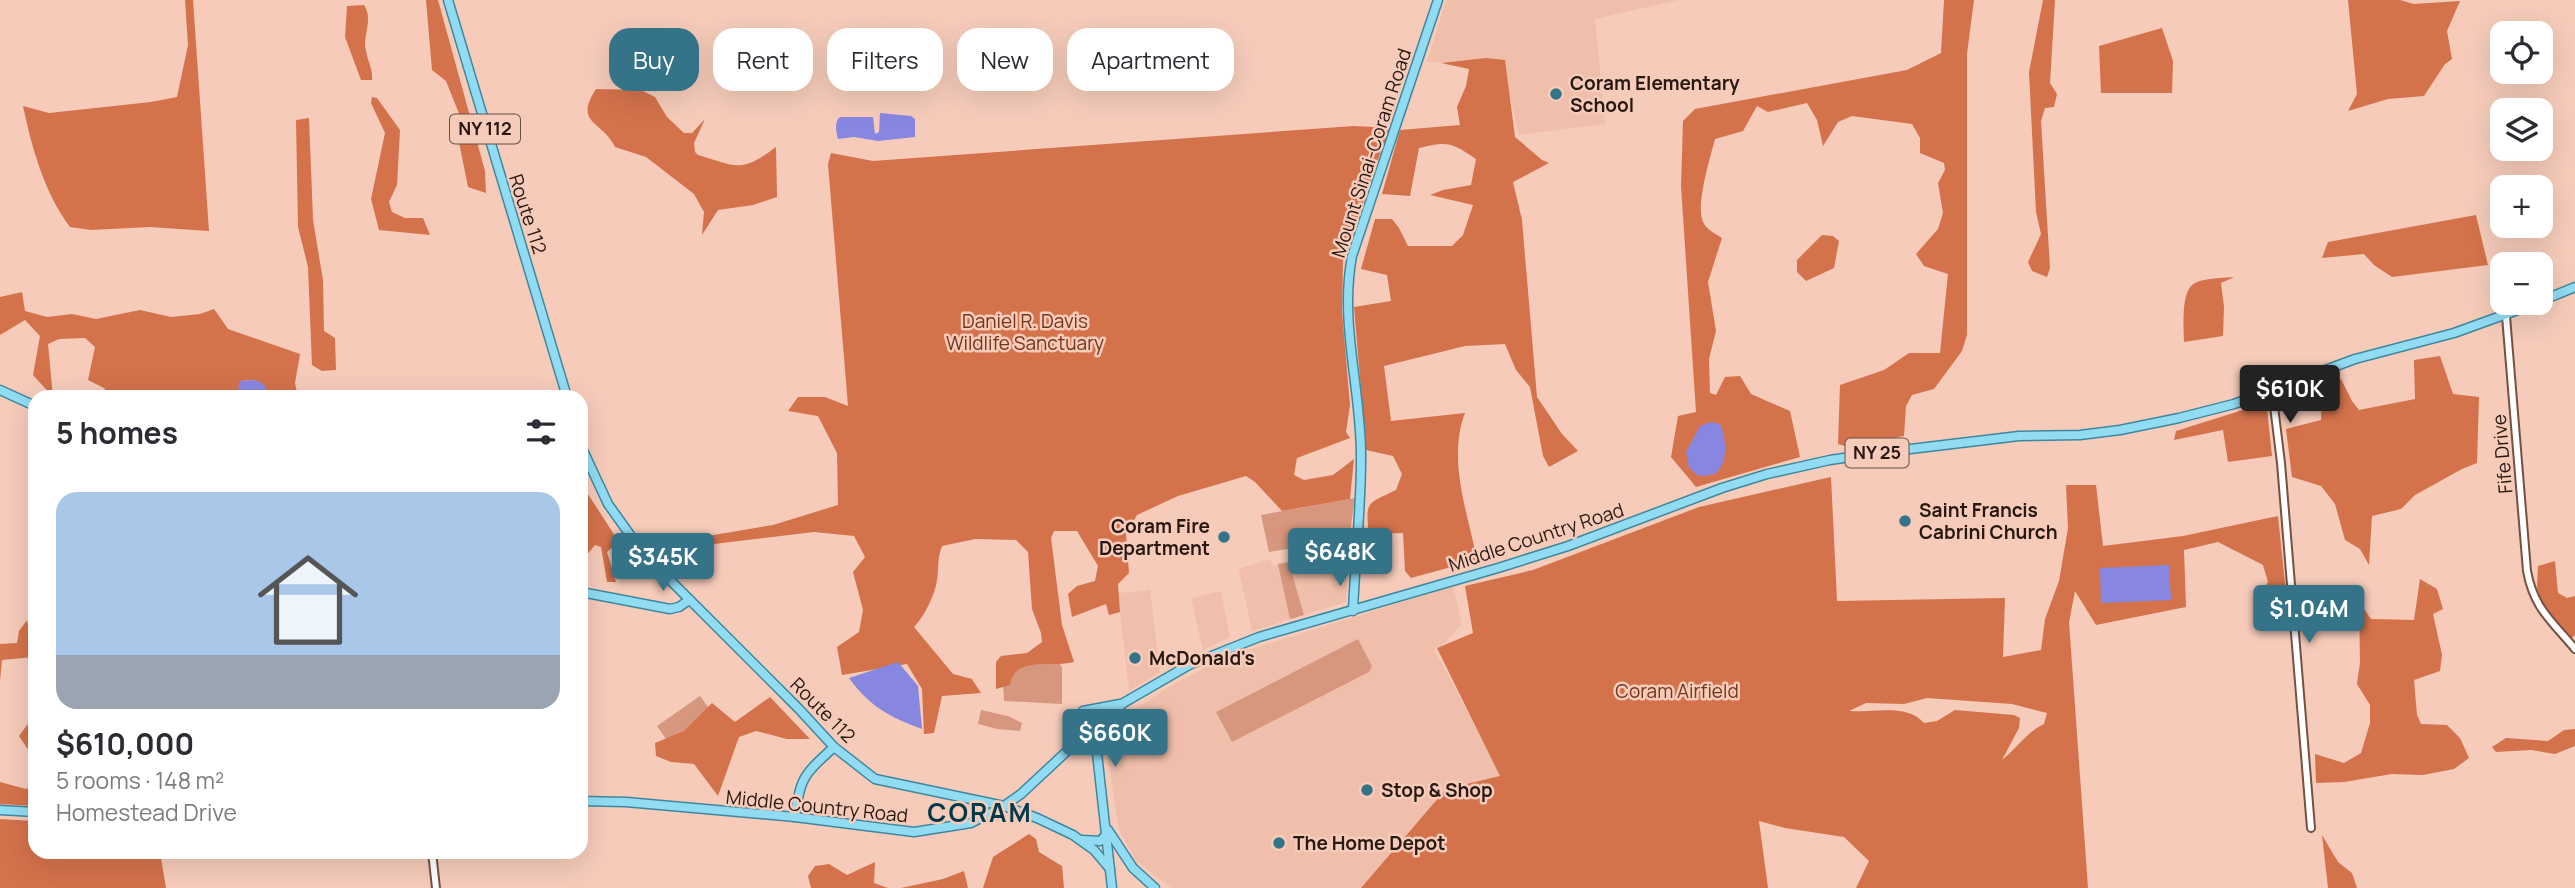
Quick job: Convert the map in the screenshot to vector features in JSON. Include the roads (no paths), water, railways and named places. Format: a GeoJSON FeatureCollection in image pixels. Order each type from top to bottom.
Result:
{"type":"FeatureCollection","features":[{"type":"Feature","properties":{"kind":"main road","name":"Route 112"},"geometry":{"type":"LineString","coordinates":[[448,0],[565,390]]}},
{"type":"Feature","properties":{"kind":"main road","name":"Mount Sinai-Coram Road"},"geometry":{"type":"LineString","coordinates":[[1353,611],[1362,460],[1348,333],[1348,279],[1352,256],[1438,0]]}},
{"type":"Feature","properties":{"kind":"main road","name":"Middle Country Road"},"geometry":{"type":"LineString","coordinates":[[2553,296],[2575,287]]}},
{"type":"Feature","properties":{"kind":"main road","name":"Middle Country Road"},"geometry":{"type":"LineString","coordinates":[[588,801],[795,817],[914,832],[971,823],[1021,794],[1094,726],[1122,704],[1189,665],[1227,648],[1285,628],[1353,611],[1568,546],[1722,488],[1767,474],[1877,453],[2019,436],[2080,435],[2120,430],[2221,408],[2356,359],[2506,316]]}},
{"type":"Feature","properties":{"kind":"main road"},"geometry":{"type":"LineString","coordinates":[[0,390],[28,403]]}},
{"type":"Feature","properties":{"kind":"main road","name":"Route 112"},"geometry":{"type":"LineString","coordinates":[[588,461],[608,504],[643,553],[800,709],[834,747],[875,779],[1004,806],[1037,818],[1094,850],[1110,869]]}},
{"type":"Feature","properties":{"kind":"main road"},"geometry":{"type":"LineString","coordinates":[[588,593],[670,609],[689,600]]}},
{"type":"Feature","properties":{"kind":"main road"},"geometry":{"type":"LineString","coordinates":[[1083,711],[1122,704]]}},
{"type":"Feature","properties":{"kind":"main road"},"geometry":{"type":"LineString","coordinates":[[1094,726],[1112,888]]}},
{"type":"Feature","properties":{"kind":"main road"},"geometry":{"type":"LineString","coordinates":[[795,817],[803,778],[834,747]]}},
{"type":"Feature","properties":{"kind":"main road"},"geometry":{"type":"LineString","coordinates":[[0,810],[28,812]]}},
{"type":"Feature","properties":{"kind":"main road"},"geometry":{"type":"LineString","coordinates":[[1079,840],[1100,841],[1107,830]]}},
{"type":"Feature","properties":{"kind":"main road"},"geometry":{"type":"LineString","coordinates":[[1107,830],[1122,854],[1153,887]]}},
{"type":"Feature","properties":{"kind":"street","name":"Fife Drive"},"geometry":{"type":"LineString","coordinates":[[2506,316],[2530,590],[2541,611],[2575,649]]}},
{"type":"Feature","properties":{"kind":"street"},"geometry":{"type":"LineString","coordinates":[[2272,390],[2281,463],[2311,828]]}},
{"type":"Feature","properties":{"kind":"street"},"geometry":{"type":"LineString","coordinates":[[433,859],[436,888]]}},
{"type":"Feature","properties":{"kind":"place","name":"Coram Elementary School"},"geometry":{"type":"Point","coordinates":[1556,94]}},
{"type":"Feature","properties":{"kind":"place","name":"Saint Francis Cabrini Church"},"geometry":{"type":"Point","coordinates":[1905,521]}},
{"type":"Feature","properties":{"kind":"place","name":"Coram Fire Department"},"geometry":{"type":"Point","coordinates":[1224,537]}},
{"type":"Feature","properties":{"kind":"place","name":"McDonald's"},"geometry":{"type":"Point","coordinates":[1135,658]}},
{"type":"Feature","properties":{"kind":"place","name":"Stop & Shop"},"geometry":{"type":"Point","coordinates":[1367,790]}},
{"type":"Feature","properties":{"kind":"place","name":"The Home Depot"},"geometry":{"type":"Point","coordinates":[1279,843]}},
{"type":"Feature","properties":{"kind":"district","name":"CORAM"},"geometry":{"type":"Point","coordinates":[980,813]}},
{"type":"Feature","properties":{"kind":"park label","name":"Daniel R. Davis Wildlife Sanctuary"},"geometry":{"type":"Point","coordinates":[1025,332]}},
{"type":"Feature","properties":{"kind":"park label","name":"Coram Airfield"},"geometry":{"type":"Point","coordinates":[1677,691]}}]}
